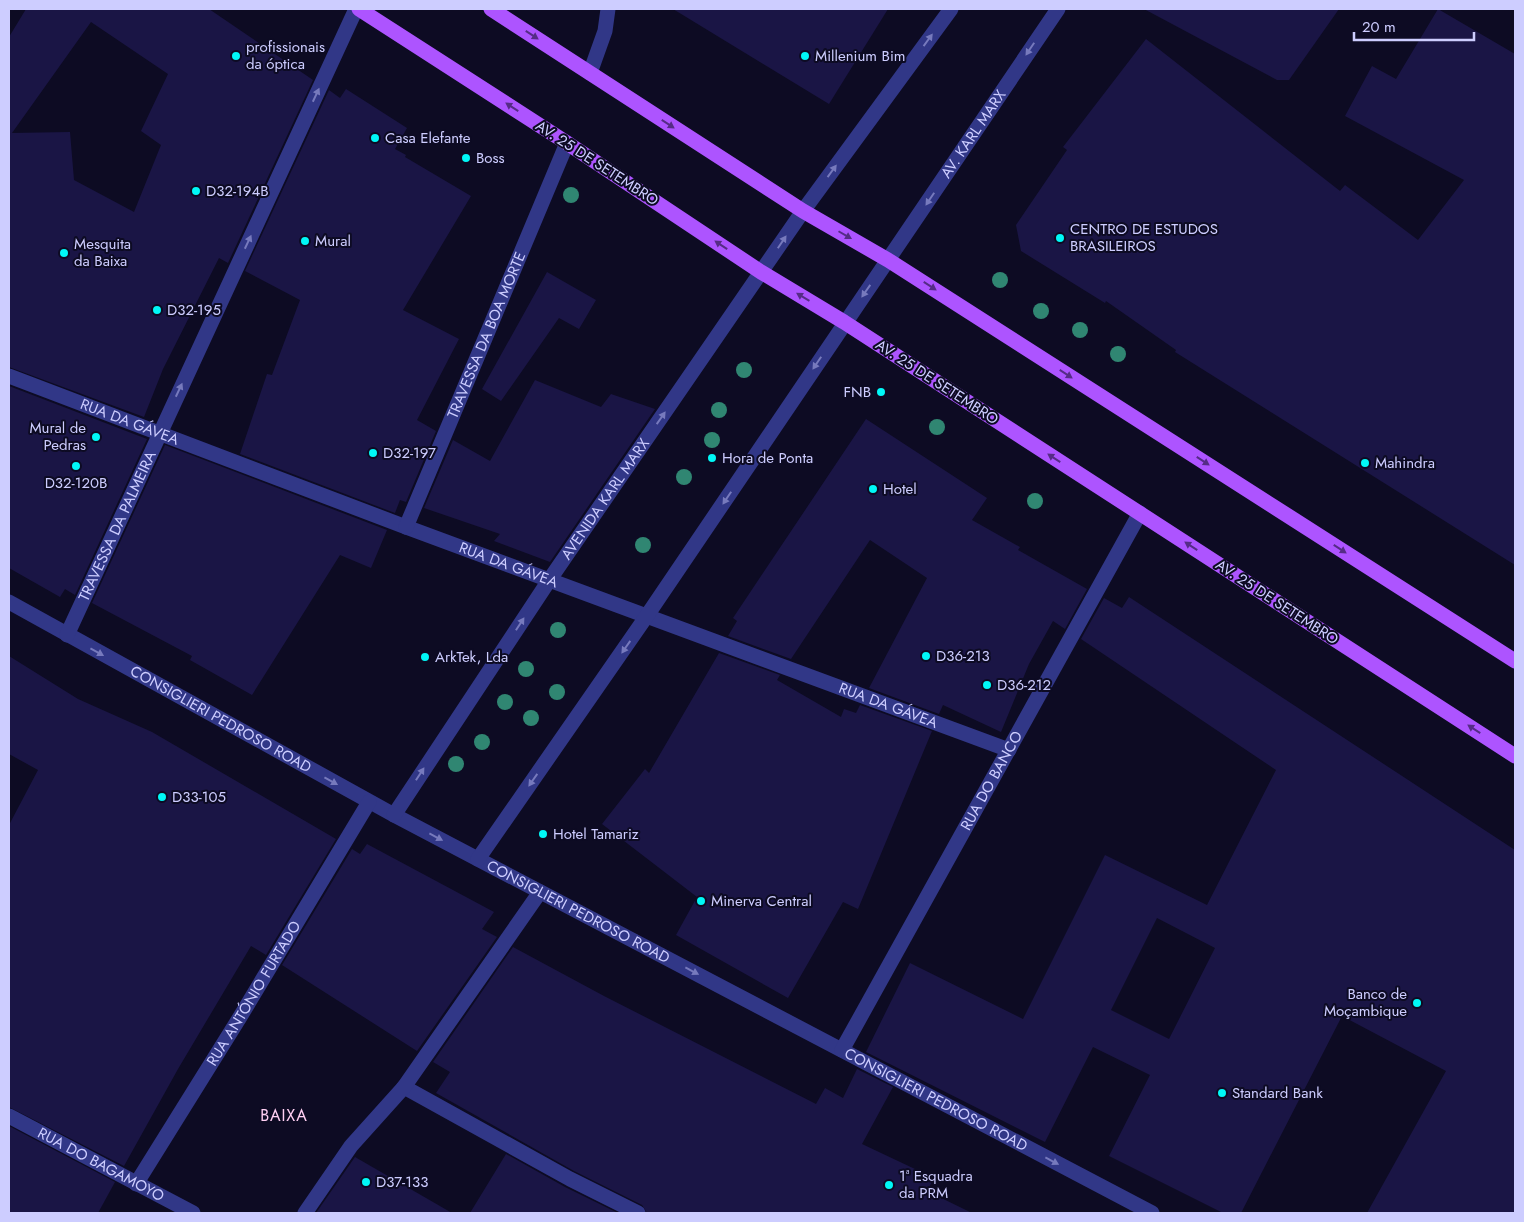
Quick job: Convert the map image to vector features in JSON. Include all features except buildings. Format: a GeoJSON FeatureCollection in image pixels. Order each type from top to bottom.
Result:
{"type":"FeatureCollection","features":[{"type":"Feature","properties":{"kind":"main road","name":"AV. 25 DE SETEMBRO"},"geometry":{"type":"LineString","coordinates":[[358,9],[567,143],[761,272],[844,322],[1515,756]]}},
{"type":"Feature","properties":{"kind":"main road"},"geometry":{"type":"LineString","coordinates":[[491,9],[803,211],[888,260],[1515,661]]}},
{"type":"Feature","properties":{"kind":"street","name":"TRAVESSA DA PALMEIRA"},"geometry":{"type":"LineString","coordinates":[[67,636],[159,434],[358,9]]}},
{"type":"Feature","properties":{"kind":"street"},"geometry":{"type":"LineString","coordinates":[[590,73],[605,30],[608,9]]}},
{"type":"Feature","properties":{"kind":"street"},"geometry":{"type":"LineString","coordinates":[[803,211],[951,9]]}},
{"type":"Feature","properties":{"kind":"street","name":"AV. KARL MARX"},"geometry":{"type":"LineString","coordinates":[[888,260],[1058,9]]}},
{"type":"Feature","properties":{"kind":"street","name":"TRAVESSA DA BOA MORTE"},"geometry":{"type":"LineString","coordinates":[[406,527],[567,143]]}},
{"type":"Feature","properties":{"kind":"street","name":"AVENIDA KARL MARX"},"geometry":{"type":"LineString","coordinates":[[394,815],[550,579],[803,211]]}},
{"type":"Feature","properties":{"kind":"street"},"geometry":{"type":"LineString","coordinates":[[478,859],[646,617],[844,322],[888,260]]}},
{"type":"Feature","properties":{"kind":"street","name":"RUA DA GÁVEA"},"geometry":{"type":"LineString","coordinates":[[9,376],[406,527],[550,579],[646,617],[1008,750]]}},
{"type":"Feature","properties":{"kind":"street","name":"RUA DO BANCO"},"geometry":{"type":"LineString","coordinates":[[842,1050],[1140,513]]}},
{"type":"Feature","properties":{"kind":"street","name":"CONSIGLIERI PEDROSO ROAD"},"geometry":{"type":"LineString","coordinates":[[9,602],[67,636],[369,802],[1152,1213]]}},
{"type":"Feature","properties":{"kind":"street","name":"RUA ANTÓNIO FURTADO"},"geometry":{"type":"LineString","coordinates":[[136,1184],[240,1017],[369,802]]}},
{"type":"Feature","properties":{"kind":"street"},"geometry":{"type":"LineString","coordinates":[[305,1213],[351,1146],[404,1087],[540,892]]}},
{"type":"Feature","properties":{"kind":"street"},"geometry":{"type":"LineString","coordinates":[[404,1087],[570,1179],[638,1213]]}},
{"type":"Feature","properties":{"kind":"street","name":"RUA DO BAGAMOYO"},"geometry":{"type":"LineString","coordinates":[[9,1116],[193,1213]]}},
{"type":"Feature","properties":{"kind":"place","name":"profissionais da óptica"},"geometry":{"type":"Point","coordinates":[236,56]}},
{"type":"Feature","properties":{"kind":"place","name":"Millenium Bim"},"geometry":{"type":"Point","coordinates":[805,56]}},
{"type":"Feature","properties":{"kind":"place","name":"Casa Elefante"},"geometry":{"type":"Point","coordinates":[375,138]}},
{"type":"Feature","properties":{"kind":"place","name":"Boss"},"geometry":{"type":"Point","coordinates":[466,158]}},
{"type":"Feature","properties":{"kind":"place","name":"D32-194B"},"geometry":{"type":"Point","coordinates":[196,191]}},
{"type":"Feature","properties":{"kind":"place","name":"CENTRO DE ESTUDOS BRASILEIROS"},"geometry":{"type":"Point","coordinates":[1060,238]}},
{"type":"Feature","properties":{"kind":"place","name":"Mural"},"geometry":{"type":"Point","coordinates":[305,241]}},
{"type":"Feature","properties":{"kind":"place","name":"Mesquita da Baixa"},"geometry":{"type":"Point","coordinates":[64,253]}},
{"type":"Feature","properties":{"kind":"place","name":"D32-195"},"geometry":{"type":"Point","coordinates":[157,310]}},
{"type":"Feature","properties":{"kind":"place","name":"FNB"},"geometry":{"type":"Point","coordinates":[881,392]}},
{"type":"Feature","properties":{"kind":"place","name":"Mural de Pedras"},"geometry":{"type":"Point","coordinates":[96,437]}},
{"type":"Feature","properties":{"kind":"place","name":"D32-197"},"geometry":{"type":"Point","coordinates":[373,453]}},
{"type":"Feature","properties":{"kind":"place","name":"Hora de Ponta"},"geometry":{"type":"Point","coordinates":[712,458]}},
{"type":"Feature","properties":{"kind":"place","name":"Mahindra"},"geometry":{"type":"Point","coordinates":[1365,463]}},
{"type":"Feature","properties":{"kind":"place","name":"D32-120B"},"geometry":{"type":"Point","coordinates":[76,466]}},
{"type":"Feature","properties":{"kind":"place","name":"Hotel"},"geometry":{"type":"Point","coordinates":[873,489]}},
{"type":"Feature","properties":{"kind":"place","name":"D36-213"},"geometry":{"type":"Point","coordinates":[926,656]}},
{"type":"Feature","properties":{"kind":"place","name":"ArkTek, Lda"},"geometry":{"type":"Point","coordinates":[425,657]}},
{"type":"Feature","properties":{"kind":"place","name":"D36-212"},"geometry":{"type":"Point","coordinates":[987,685]}},
{"type":"Feature","properties":{"kind":"place","name":"D33-105"},"geometry":{"type":"Point","coordinates":[162,797]}},
{"type":"Feature","properties":{"kind":"place","name":"Hotel Tamariz"},"geometry":{"type":"Point","coordinates":[543,834]}},
{"type":"Feature","properties":{"kind":"place","name":"Minerva Central"},"geometry":{"type":"Point","coordinates":[701,901]}},
{"type":"Feature","properties":{"kind":"place","name":"Banco de Moçambique"},"geometry":{"type":"Point","coordinates":[1417,1003]}},
{"type":"Feature","properties":{"kind":"place","name":"Standard Bank"},"geometry":{"type":"Point","coordinates":[1222,1093]}},
{"type":"Feature","properties":{"kind":"place","name":"D37-133"},"geometry":{"type":"Point","coordinates":[366,1182]}},
{"type":"Feature","properties":{"kind":"place","name":"1ª Esquadra da PRM"},"geometry":{"type":"Point","coordinates":[889,1185]}},
{"type":"Feature","properties":{"kind":"district","name":"BAIXA"},"geometry":{"type":"Point","coordinates":[284,1115]}}]}
